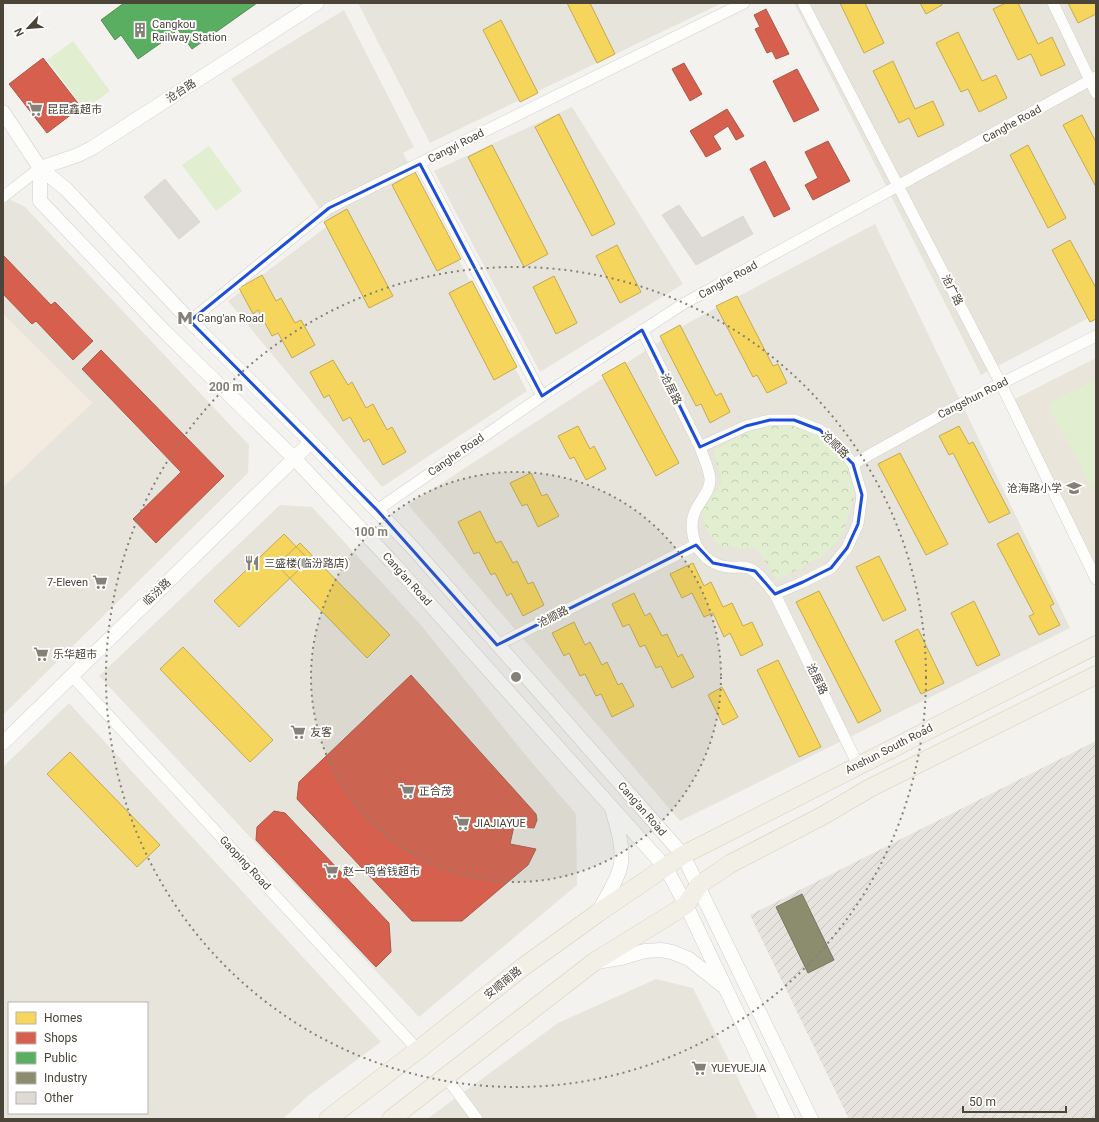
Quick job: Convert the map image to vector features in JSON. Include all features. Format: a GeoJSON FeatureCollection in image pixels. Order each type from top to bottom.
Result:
{"type":"FeatureCollection","features":[{"type":"Feature","properties":{"kind":"main road","name":"Anshun South Road"},"geometry":{"type":"LineString","coordinates":[[683,855],[1096,645]]}},
{"type":"Feature","properties":{"kind":"main road"},"geometry":{"type":"LineString","coordinates":[[391,1119],[594,962],[686,905],[699,885],[730,864],[824,815],[870,788],[1096,675]]}},
{"type":"Feature","properties":{"kind":"main road","name":"安顺南路"},"geometry":{"type":"LineString","coordinates":[[328,1119],[523,967],[598,913],[683,855]]}},
{"type":"Feature","properties":{"kind":"street","name":"沧台路"},"geometry":{"type":"LineString","coordinates":[[40,168],[78,155],[92,148],[317,3]]}},
{"type":"Feature","properties":{"kind":"street","name":"Cangyi Road"},"geometry":{"type":"LineString","coordinates":[[190,321],[329,208],[744,3]]}},
{"type":"Feature","properties":{"kind":"street","name":"沧广路"},"geometry":{"type":"LineString","coordinates":[[803,3],[1001,384],[1096,580]]}},
{"type":"Feature","properties":{"kind":"street"},"geometry":{"type":"LineString","coordinates":[[1052,3],[1093,79],[1096,93]]}},
{"type":"Feature","properties":{"kind":"street","name":"Canghe Road"},"geometry":{"type":"LineString","coordinates":[[377,510],[542,396],[683,304],[1093,79]]}},
{"type":"Feature","properties":{"kind":"street"},"geometry":{"type":"LineString","coordinates":[[3,112],[40,168],[3,197]]}},
{"type":"Feature","properties":{"kind":"street"},"geometry":{"type":"LineString","coordinates":[[420,164],[542,396]]}},
{"type":"Feature","properties":{"kind":"street","name":"Cang'an Road"},"geometry":{"type":"LineString","coordinates":[[40,168],[66,189],[190,321],[311,442],[413,548],[683,855],[699,885],[811,1119]]}},
{"type":"Feature","properties":{"kind":"street","name":"Cang'an Road"},"geometry":{"type":"LineString","coordinates":[[40,168],[40,201],[164,331],[294,458],[392,562],[666,868],[686,905],[788,1119]]}},
{"type":"Feature","properties":{"kind":"street","name":"沧居路"},"geometry":{"type":"LineString","coordinates":[[642,330],[700,447]]}},
{"type":"Feature","properties":{"kind":"street","name":"Cangshun Road"},"geometry":{"type":"LineString","coordinates":[[853,464],[956,406],[1096,336]]}},
{"type":"Feature","properties":{"kind":"street","name":"沧顺路"},"geometry":{"type":"LineString","coordinates":[[700,447],[746,426],[770,420],[794,420],[820,430],[838,446],[853,464],[862,495],[858,524],[847,548],[831,568],[775,594]]}},
{"type":"Feature","properties":{"kind":"street","name":"临汾路"},"geometry":{"type":"LineString","coordinates":[[3,743],[311,442]]}},
{"type":"Feature","properties":{"kind":"street"},"geometry":{"type":"LineString","coordinates":[[700,447],[710,478],[708,492],[698,506],[692,521],[693,538],[696,545],[706,559],[713,563],[729,568],[747,567],[756,571],[775,594]]}},
{"type":"Feature","properties":{"kind":"street","name":"沧顺路"},"geometry":{"type":"LineString","coordinates":[[497,645],[696,545]]}},
{"type":"Feature","properties":{"kind":"street","name":"沧居路"},"geometry":{"type":"LineString","coordinates":[[775,594],[858,765]]}},
{"type":"Feature","properties":{"kind":"street","name":"Gaoping Road"},"geometry":{"type":"LineString","coordinates":[[72,676],[418,1050]]}},
{"type":"Feature","properties":{"kind":"street"},"geometry":{"type":"LineString","coordinates":[[598,913],[618,874],[621,859],[620,844],[612,807]]}},
{"type":"Feature","properties":{"kind":"street"},"geometry":{"type":"LineString","coordinates":[[594,962],[621,958],[645,951],[661,950],[672,952],[689,959],[725,988]]}},
{"type":"Feature","properties":{"kind":"street"},"geometry":{"type":"LineString","coordinates":[[446,1077],[477,1119]]}},
{"type":"Feature","properties":{"kind":"highlighted area"},"geometry":{"type":"Polygon","coordinates":[[[420,164],[542,396],[642,330],[700,447],[746,426],[770,420],[794,420],[820,430],[853,464],[862,495],[858,524],[847,548],[831,568],[775,594],[755,571],[713,563],[696,545],[497,645],[377,510],[190,321],[329,208],[420,164]]]}},
{"type":"Feature","properties":{"kind":"shaded area"},"geometry":{"type":"Polygon","coordinates":[[[358,3],[722,3],[430,143],[358,3]]]}},
{"type":"Feature","properties":{"kind":"shaded area"},"geometry":{"type":"Polygon","coordinates":[[[794,3],[1096,3],[1096,314],[981,375],[794,3]]]}},
{"type":"Feature","properties":{"kind":"shaded area"},"geometry":{"type":"Polygon","coordinates":[[[344,10],[414,147],[403,153],[527,391],[382,487],[228,301],[330,224],[231,79],[344,10]]]}},
{"type":"Feature","properties":{"kind":"shaded area"},"geometry":{"type":"Polygon","coordinates":[[[572,107],[683,284],[540,372],[434,171],[572,107]]]}},
{"type":"Feature","properties":{"kind":"shaded area"},"geometry":{"type":"Polygon","coordinates":[[[9,199],[25,207],[249,445],[248,473],[3,715],[3,487],[92,403],[3,314],[3,205],[9,199]]]}},
{"type":"Feature","properties":{"kind":"shaded area"},"geometry":{"type":"Polygon","coordinates":[[[875,224],[1070,628],[680,821],[408,505],[688,323],[875,224]]]}},
{"type":"Feature","properties":{"kind":"shaded area"},"geometry":{"type":"Polygon","coordinates":[[[3,314],[92,403],[3,487],[3,314]]]}},
{"type":"Feature","properties":{"kind":"shaded area","name":"沧海路小学"},"geometry":{"type":"Polygon","coordinates":[[[1096,358],[1096,575],[1009,402],[1096,358]]]}},
{"type":"Feature","properties":{"kind":"shaded area"},"geometry":{"type":"Polygon","coordinates":[[[280,505],[312,507],[420,624],[523,752],[576,814],[577,885],[419,1017],[99,676],[280,505]]]}},
{"type":"Feature","properties":{"kind":"shaded area"},"geometry":{"type":"Polygon","coordinates":[[[69,703],[381,1042],[309,1095],[283,1119],[3,1119],[3,767],[69,703]]]}},
{"type":"Feature","properties":{"kind":"shaded area"},"geometry":{"type":"Polygon","coordinates":[[[1096,741],[1096,1119],[849,1119],[750,915],[1096,741]]]}},
{"type":"Feature","properties":{"kind":"shaded area"},"geometry":{"type":"Polygon","coordinates":[[[656,979],[693,988],[758,1119],[427,1119],[558,1023],[656,979]]]}},
{"type":"Feature","properties":{"kind":"green space"},"geometry":{"type":"Polygon","coordinates":[[[73,41],[110,91],[85,110],[47,60],[73,41]]]}},
{"type":"Feature","properties":{"kind":"green space"},"geometry":{"type":"Polygon","coordinates":[[[209,146],[242,191],[216,211],[182,165],[209,146]]]}},
{"type":"Feature","properties":{"kind":"green space"},"geometry":{"type":"Polygon","coordinates":[[[1096,379],[1096,486],[1092,488],[1047,404],[1096,379]]]}},
{"type":"Feature","properties":{"kind":"green space"},"geometry":{"type":"Polygon","coordinates":[[[791,421],[818,432],[845,459],[855,494],[843,534],[823,556],[777,580],[757,549],[720,546],[706,530],[702,507],[722,483],[713,450],[760,426],[791,421]]]}},
{"type":"Feature","properties":{"kind":"building: Homes"},"geometry":{"type":"Polygon","coordinates":[[[567,3],[590,3],[615,54],[597,63],[567,3]]]}},
{"type":"Feature","properties":{"kind":"building: Homes"},"geometry":{"type":"Polygon","coordinates":[[[840,3],[865,3],[884,43],[864,53],[840,3]]]}},
{"type":"Feature","properties":{"kind":"building: Homes"},"geometry":{"type":"Polygon","coordinates":[[[920,3],[941,3],[942,5],[926,14],[920,3]]]}},
{"type":"Feature","properties":{"kind":"building: Homes"},"geometry":{"type":"Polygon","coordinates":[[[1006,3],[1018,3],[1038,44],[1052,37],[1065,65],[1041,76],[1031,54],[1018,60],[993,9],[1006,3]]]}},
{"type":"Feature","properties":{"kind":"building: Homes"},"geometry":{"type":"Polygon","coordinates":[[[1068,3],[1096,3],[1096,14],[1078,23],[1068,3]]]}},
{"type":"Feature","properties":{"kind":"building: Homes"},"geometry":{"type":"Polygon","coordinates":[[[501,20],[538,93],[520,102],[483,30],[501,20]]]}},
{"type":"Feature","properties":{"kind":"building: Homes"},"geometry":{"type":"Polygon","coordinates":[[[958,32],[982,81],[996,75],[1007,98],[979,112],[968,89],[961,92],[936,43],[958,32]]]}},
{"type":"Feature","properties":{"kind":"building: Homes"},"geometry":{"type":"Polygon","coordinates":[[[893,61],[915,109],[933,101],[944,125],[918,137],[909,118],[899,123],[873,71],[893,61]]]}},
{"type":"Feature","properties":{"kind":"building: Homes"},"geometry":{"type":"Polygon","coordinates":[[[559,114],[615,224],[592,236],[535,127],[559,114]]]}},
{"type":"Feature","properties":{"kind":"building: Homes"},"geometry":{"type":"Polygon","coordinates":[[[1082,115],[1096,142],[1096,187],[1063,125],[1082,115]]]}},
{"type":"Feature","properties":{"kind":"building: Homes"},"geometry":{"type":"Polygon","coordinates":[[[492,145],[548,254],[524,267],[468,157],[492,145]]]}},
{"type":"Feature","properties":{"kind":"building: Homes"},"geometry":{"type":"Polygon","coordinates":[[[1028,145],[1066,218],[1048,228],[1010,155],[1028,145]]]}},
{"type":"Feature","properties":{"kind":"building: Homes"},"geometry":{"type":"Polygon","coordinates":[[[415,172],[461,259],[437,271],[392,185],[415,172]]]}},
{"type":"Feature","properties":{"kind":"building: Homes"},"geometry":{"type":"Polygon","coordinates":[[[347,209],[393,296],[369,308],[324,222],[347,209]]]}},
{"type":"Feature","properties":{"kind":"building: Homes"},"geometry":{"type":"Polygon","coordinates":[[[1070,240],[1096,288],[1096,319],[1090,322],[1052,250],[1070,240]]]}},
{"type":"Feature","properties":{"kind":"building: Homes"},"geometry":{"type":"Polygon","coordinates":[[[617,245],[641,292],[620,303],[596,256],[617,245]]]}},
{"type":"Feature","properties":{"kind":"building: Homes"},"geometry":{"type":"Polygon","coordinates":[[[262,275],[276,301],[281,298],[295,323],[301,320],[315,345],[292,358],[278,333],[272,336],[258,310],[253,314],[239,288],[262,275]]]}},
{"type":"Feature","properties":{"kind":"building: Homes"},"geometry":{"type":"Polygon","coordinates":[[[554,276],[577,323],[556,334],[533,287],[554,276]]]}},
{"type":"Feature","properties":{"kind":"building: Homes"},"geometry":{"type":"Polygon","coordinates":[[[472,281],[517,367],[494,380],[449,293],[472,281]]]}},
{"type":"Feature","properties":{"kind":"building: Homes"},"geometry":{"type":"Polygon","coordinates":[[[737,296],[773,366],[778,364],[787,383],[767,393],[757,375],[753,377],[716,306],[737,296]]]}},
{"type":"Feature","properties":{"kind":"building: Homes"},"geometry":{"type":"Polygon","coordinates":[[[680,325],[716,396],[721,393],[730,412],[710,423],[701,404],[696,406],[660,336],[680,325]]]}},
{"type":"Feature","properties":{"kind":"building: Homes"},"geometry":{"type":"Polygon","coordinates":[[[333,360],[348,385],[352,382],[366,408],[373,404],[387,430],[392,427],[406,452],[383,465],[369,439],[364,442],[350,417],[343,421],[329,395],[324,398],[310,372],[333,360]]]}},
{"type":"Feature","properties":{"kind":"building: Homes"},"geometry":{"type":"Polygon","coordinates":[[[625,362],[679,463],[656,476],[602,375],[625,362]]]}},
{"type":"Feature","properties":{"kind":"building: Homes"},"geometry":{"type":"Polygon","coordinates":[[[578,426],[590,449],[594,446],[606,469],[586,480],[574,457],[570,459],[558,436],[578,426]]]}},
{"type":"Feature","properties":{"kind":"building: Homes"},"geometry":{"type":"Polygon","coordinates":[[[959,426],[969,444],[973,442],[1010,513],[989,523],[953,453],[949,455],[939,436],[959,426]]]}},
{"type":"Feature","properties":{"kind":"building: Homes"},"geometry":{"type":"Polygon","coordinates":[[[900,453],[948,544],[926,555],[878,464],[900,453]]]}},
{"type":"Feature","properties":{"kind":"building: Homes"},"geometry":{"type":"Polygon","coordinates":[[[531,473],[542,496],[547,494],[559,516],[538,527],[527,504],[522,506],[510,483],[531,473]]]}},
{"type":"Feature","properties":{"kind":"building: Homes"},"geometry":{"type":"Polygon","coordinates":[[[480,511],[496,543],[501,541],[513,563],[517,561],[528,584],[533,582],[544,605],[523,616],[511,593],[507,596],[495,573],[491,575],[479,552],[474,554],[458,522],[480,511]]]}},
{"type":"Feature","properties":{"kind":"building: Homes"},"geometry":{"type":"Polygon","coordinates":[[[1018,533],[1054,604],[1050,606],[1060,625],[1039,635],[1029,616],[1034,614],[997,544],[1018,533]]]}},
{"type":"Feature","properties":{"kind":"building: Homes"},"geometry":{"type":"Polygon","coordinates":[[[284,534],[309,560],[239,627],[214,601],[284,534]]]}},
{"type":"Feature","properties":{"kind":"building: Homes"},"geometry":{"type":"Polygon","coordinates":[[[300,543],[390,635],[367,658],[277,565],[300,543]]]}},
{"type":"Feature","properties":{"kind":"building: Homes"},"geometry":{"type":"Polygon","coordinates":[[[879,556],[906,610],[883,621],[856,567],[879,556]]]}},
{"type":"Feature","properties":{"kind":"building: Homes"},"geometry":{"type":"Polygon","coordinates":[[[693,563],[704,586],[711,582],[723,607],[732,603],[743,626],[752,622],[763,645],[741,656],[730,633],[724,637],[713,613],[704,617],[692,593],[682,598],[670,574],[693,563]]]}},
{"type":"Feature","properties":{"kind":"building: Homes"},"geometry":{"type":"Polygon","coordinates":[[[819,591],[881,711],[858,723],[796,602],[819,591]]]}},
{"type":"Feature","properties":{"kind":"building: Homes"},"geometry":{"type":"Polygon","coordinates":[[[634,593],[645,616],[650,613],[662,636],[667,634],[678,657],[682,654],[694,677],[672,688],[661,666],[656,668],[645,645],[640,647],[629,624],[623,627],[612,604],[634,593]]]}},
{"type":"Feature","properties":{"kind":"building: Homes"},"geometry":{"type":"Polygon","coordinates":[[[974,601],[1000,655],[977,666],[951,613],[974,601]]]}},
{"type":"Feature","properties":{"kind":"building: Homes"},"geometry":{"type":"Polygon","coordinates":[[[574,622],[585,645],[590,642],[602,665],[607,662],[618,685],[622,683],[634,706],[612,717],[601,694],[596,696],[585,674],[580,676],[569,653],[564,656],[552,633],[574,622]]]}},
{"type":"Feature","properties":{"kind":"building: Homes"},"geometry":{"type":"Polygon","coordinates":[[[918,629],[944,683],[921,694],[895,641],[918,629]]]}},
{"type":"Feature","properties":{"kind":"building: Homes"},"geometry":{"type":"Polygon","coordinates":[[[183,647],[273,740],[250,762],[160,669],[183,647]]]}},
{"type":"Feature","properties":{"kind":"building: Homes"},"geometry":{"type":"Polygon","coordinates":[[[778,660],[821,747],[799,757],[757,670],[778,660]]]}},
{"type":"Feature","properties":{"kind":"building: Homes"},"geometry":{"type":"Polygon","coordinates":[[[722,687],[738,717],[723,725],[708,695],[722,687]]]}},
{"type":"Feature","properties":{"kind":"building: Homes"},"geometry":{"type":"Polygon","coordinates":[[[70,752],[160,845],[137,867],[47,774],[70,752]]]}},
{"type":"Feature","properties":{"kind":"building: Shops"},"geometry":{"type":"Polygon","coordinates":[[[766,9],[789,54],[776,59],[772,51],[767,53],[755,29],[760,27],[754,15],[766,9]]]}},
{"type":"Feature","properties":{"kind":"building: Shops"},"geometry":{"type":"Polygon","coordinates":[[[43,58],[81,107],[47,133],[9,84],[43,58]]]}},
{"type":"Feature","properties":{"kind":"building: Shops"},"geometry":{"type":"Polygon","coordinates":[[[684,63],[702,94],[690,101],[672,69],[684,63]]]}},
{"type":"Feature","properties":{"kind":"building: Shops"},"geometry":{"type":"Polygon","coordinates":[[[797,69],[819,110],[794,122],[773,81],[797,69]]]}},
{"type":"Feature","properties":{"kind":"building: Shops"},"geometry":{"type":"Polygon","coordinates":[[[727,109],[744,136],[736,140],[728,126],[713,136],[721,149],[706,157],[690,131],[727,109]]]}},
{"type":"Feature","properties":{"kind":"building: Shops"},"geometry":{"type":"Polygon","coordinates":[[[828,141],[850,181],[813,200],[805,185],[818,178],[805,152],[828,141]]]}},
{"type":"Feature","properties":{"kind":"building: Shops"},"geometry":{"type":"Polygon","coordinates":[[[765,161],[790,209],[774,217],[750,169],[765,161]]]}},
{"type":"Feature","properties":{"kind":"building: Shops"},"geometry":{"type":"Polygon","coordinates":[[[3,255],[51,305],[55,302],[93,341],[73,360],[36,321],[32,324],[3,294],[3,255]]]}},
{"type":"Feature","properties":{"kind":"building: Shops"},"geometry":{"type":"Polygon","coordinates":[[[101,350],[224,476],[156,543],[133,519],[181,472],[82,369],[101,350]]]}},
{"type":"Feature","properties":{"kind":"building: Shops","name":"正合茂"},"geometry":{"type":"Polygon","coordinates":[[[411,675],[536,814],[537,820],[534,828],[514,826],[510,844],[536,849],[528,865],[462,921],[412,921],[297,799],[299,782],[411,675]]]}},
{"type":"Feature","properties":{"kind":"building: Shops"},"geometry":{"type":"Polygon","coordinates":[[[274,811],[285,813],[389,923],[391,952],[376,967],[256,840],[257,827],[274,811]]]}},
{"type":"Feature","properties":{"kind":"building: Public","name":"Cangkou Railway Station"},"geometry":{"type":"Polygon","coordinates":[[[124,3],[257,3],[192,49],[174,24],[170,26],[175,33],[138,59],[121,35],[115,40],[101,20],[124,3]]]}},
{"type":"Feature","properties":{"kind":"building: Industry"},"geometry":{"type":"Polygon","coordinates":[[[802,894],[834,960],[808,973],[776,907],[802,894]]]}},
{"type":"Feature","properties":{"kind":"building: Other"},"geometry":{"type":"Polygon","coordinates":[[[165,179],[200,222],[179,239],[144,197],[165,179]]]}},
{"type":"Feature","properties":{"kind":"building: Other"},"geometry":{"type":"Polygon","coordinates":[[[679,205],[702,238],[743,216],[753,234],[696,265],[662,215],[679,205]]]}},
{"type":"Feature","properties":{"kind":"place","name":"Cangkou Railway Station"},"geometry":{"type":"Point","coordinates":[140,30]}},
{"type":"Feature","properties":{"kind":"place","name":"昆昆鑫超市"},"geometry":{"type":"Point","coordinates":[35,109]}},
{"type":"Feature","properties":{"kind":"place","name":"Cang'an Road"},"geometry":{"type":"Point","coordinates":[185,318]}},
{"type":"Feature","properties":{"kind":"place","name":"沧海路小学"},"geometry":{"type":"Point","coordinates":[1074,488]}},
{"type":"Feature","properties":{"kind":"place","name":"三盛楼(临汾路店)"},"geometry":{"type":"Point","coordinates":[252,563]}},
{"type":"Feature","properties":{"kind":"place","name":"7-Eleven"},"geometry":{"type":"Point","coordinates":[100,582]}},
{"type":"Feature","properties":{"kind":"place","name":"乐华超市"},"geometry":{"type":"Point","coordinates":[41,654]}},
{"type":"Feature","properties":{"kind":"place","name":"友客"},"geometry":{"type":"Point","coordinates":[298,732]}},
{"type":"Feature","properties":{"kind":"place","name":"正合茂"},"geometry":{"type":"Point","coordinates":[407,791]}},
{"type":"Feature","properties":{"kind":"place","name":"JIAJIAYUE"},"geometry":{"type":"Point","coordinates":[462,823]}},
{"type":"Feature","properties":{"kind":"place","name":"赵一鸣省钱超市"},"geometry":{"type":"Point","coordinates":[331,871]}},
{"type":"Feature","properties":{"kind":"place","name":"YUEYUEJIA"},"geometry":{"type":"Point","coordinates":[699,1068]}}]}
